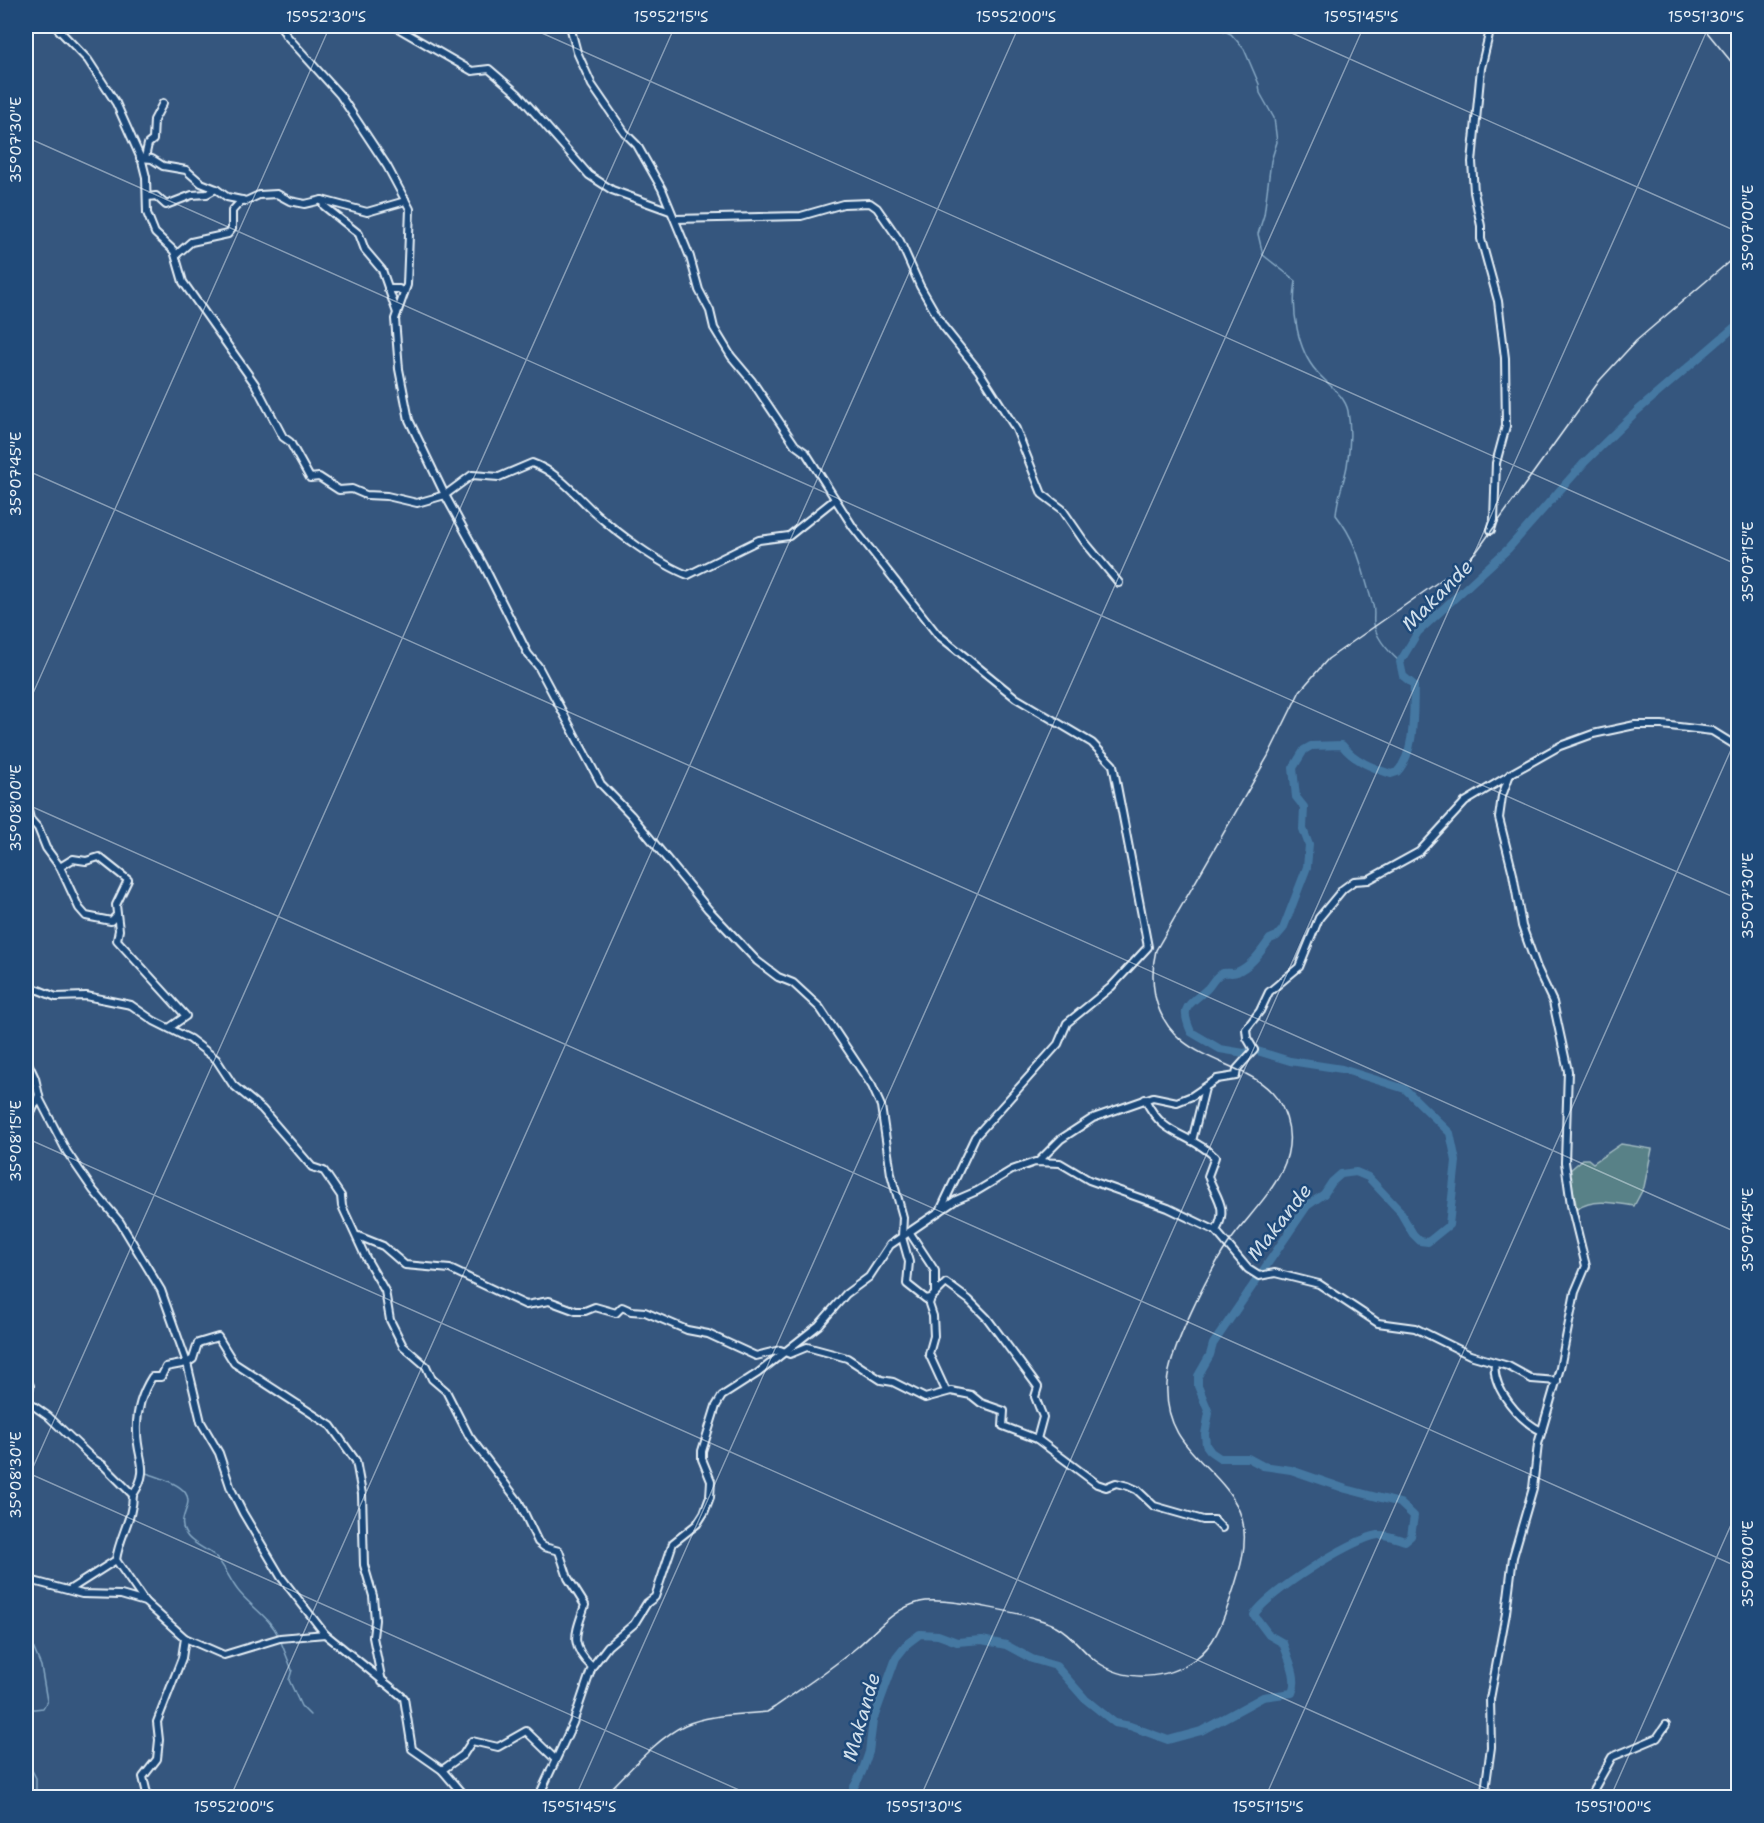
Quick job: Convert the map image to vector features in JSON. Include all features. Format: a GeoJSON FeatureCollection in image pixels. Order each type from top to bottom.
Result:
{"type":"FeatureCollection","features":[{"type":"Feature","properties":{"kind":"street"},"geometry":{"type":"LineString","coordinates":[[55,26],[88,60],[116,103],[143,158],[148,197],[147,213],[155,233],[167,242],[176,255],[183,282],[255,384],[283,436],[290,442],[310,478],[319,477],[339,490],[352,489],[366,495],[387,496],[417,503],[445,495],[472,475],[500,477],[532,463],[552,473],[600,517],[668,566],[688,575],[759,540],[789,536],[834,500]]}},
{"type":"Feature","properties":{"kind":"street"},"geometry":{"type":"LineString","coordinates":[[281,26],[286,36],[340,95],[382,157],[410,209],[408,285],[395,319],[399,369],[409,420],[445,495],[489,574],[528,654],[538,666],[602,784],[631,814],[708,909],[757,960],[778,976],[793,983],[820,1008],[857,1062],[881,1106],[891,1174],[903,1217],[902,1237],[909,1262],[907,1284],[923,1299],[933,1296]]}},
{"type":"Feature","properties":{"kind":"street"},"geometry":{"type":"LineString","coordinates":[[394,26],[472,71],[489,69],[518,94],[589,175],[612,190],[670,211]]}},
{"type":"Feature","properties":{"kind":"street"},"geometry":{"type":"LineString","coordinates":[[570,26],[577,52],[592,85],[620,127],[637,144],[662,189],[714,328],[731,356],[758,389],[795,445],[806,453],[834,500],[937,634],[1016,698],[1089,740],[1110,760],[1118,781],[1122,821],[1134,862],[1136,888],[1148,943],[1146,951],[1111,987],[1067,1023],[1058,1044],[975,1137],[940,1211]]}},
{"type":"Feature","properties":{"kind":"street"},"geometry":{"type":"LineString","coordinates":[[1491,26],[1481,68],[1473,130],[1472,162],[1474,192],[1481,226],[1480,239],[1498,301],[1505,358],[1506,426],[1496,463],[1494,520],[1491,530]]}},
{"type":"Feature","properties":{"kind":"street"},"geometry":{"type":"LineString","coordinates":[[143,158],[148,144],[153,140],[154,120],[163,103]]}},
{"type":"Feature","properties":{"kind":"street"},"geometry":{"type":"LineString","coordinates":[[143,158],[163,166],[186,170],[201,183],[216,189],[227,197],[246,201],[268,193],[305,204],[322,200],[367,212],[402,202],[405,199]]}},
{"type":"Feature","properties":{"kind":"street"},"geometry":{"type":"LineString","coordinates":[[148,197],[156,196],[166,205],[192,195],[207,194],[216,189]]}},
{"type":"Feature","properties":{"kind":"street"},"geometry":{"type":"LineString","coordinates":[[176,255],[191,242],[228,234],[232,229],[232,212],[242,200]]}},
{"type":"Feature","properties":{"kind":"street"},"geometry":{"type":"LineString","coordinates":[[322,200],[324,206],[359,234],[365,250],[382,270],[397,313]]}},
{"type":"Feature","properties":{"kind":"street"},"geometry":{"type":"LineString","coordinates":[[675,219],[801,216],[843,204],[870,203],[878,208],[900,241],[943,326],[979,371],[1016,429],[1042,494],[1062,509],[1084,541],[1119,583]]}},
{"type":"Feature","properties":{"kind":"street"},"geometry":{"type":"LineString","coordinates":[[388,289],[399,288],[404,293]]}},
{"type":"Feature","properties":{"kind":"street"},"geometry":{"type":"LineString","coordinates":[[1039,1161],[1078,1126],[1145,1099],[1160,1097],[1175,1102],[1205,1088],[1217,1079],[1237,1075],[1238,1069],[1254,1050],[1247,1038],[1246,1029],[1260,1011],[1269,992],[1299,967],[1319,918],[1338,894],[1350,882],[1366,881],[1419,852],[1465,802],[1510,774],[1573,740],[1635,725],[1662,725],[1712,731],[1738,747]]}},
{"type":"Feature","properties":{"kind":"street"},"geometry":{"type":"LineString","coordinates":[[1484,1797],[1491,1748],[1491,1693],[1506,1613],[1513,1557],[1533,1488],[1536,1452],[1557,1381],[1575,1292],[1586,1263],[1571,1205],[1565,1162],[1569,1093],[1564,1050],[1553,1002],[1537,968],[1522,926],[1513,874],[1499,818],[1502,796],[1510,774]]}},
{"type":"Feature","properties":{"kind":"street"},"geometry":{"type":"LineString","coordinates":[[26,802],[30,819],[38,828],[46,848],[60,867],[71,892],[86,916],[111,921],[116,915]]}},
{"type":"Feature","properties":{"kind":"street"},"geometry":{"type":"LineString","coordinates":[[60,867],[73,859],[86,861],[99,857],[128,880],[116,905],[119,930],[117,940],[186,1016],[169,1028]]}},
{"type":"Feature","properties":{"kind":"street"},"geometry":{"type":"LineString","coordinates":[[26,986],[56,997],[86,996],[131,1005],[154,1022],[190,1039],[216,1059],[233,1085],[262,1108],[312,1167],[324,1171],[342,1197],[342,1206],[358,1236],[366,1258],[386,1293],[390,1320],[402,1344],[445,1389],[469,1436],[519,1502],[538,1542],[544,1547],[559,1551],[568,1578],[585,1605],[574,1637],[580,1655],[592,1667]]}},
{"type":"Feature","properties":{"kind":"street"},"geometry":{"type":"LineString","coordinates":[[26,1059],[39,1094],[71,1158],[120,1222],[158,1284],[187,1363],[201,1422],[219,1453],[234,1498],[281,1577],[324,1634],[405,1701],[412,1749],[442,1770],[466,1797]]}},
{"type":"Feature","properties":{"kind":"street"},"geometry":{"type":"LineString","coordinates":[[1192,1141],[1205,1088]]}},
{"type":"Feature","properties":{"kind":"street"},"geometry":{"type":"LineString","coordinates":[[26,1117],[32,1111],[39,1094]]}},
{"type":"Feature","properties":{"kind":"street"},"geometry":{"type":"LineString","coordinates":[[1145,1099],[1163,1127],[1192,1141],[1215,1158],[1208,1176],[1222,1210],[1222,1220],[1216,1231]]}},
{"type":"Feature","properties":{"kind":"street"},"geometry":{"type":"LineString","coordinates":[[542,1796],[555,1759],[573,1723],[592,1667],[608,1646],[634,1624],[647,1603],[655,1597],[673,1543],[697,1524],[704,1513],[710,1497],[711,1481],[702,1459],[702,1450],[718,1401],[726,1392],[758,1373],[819,1325],[846,1294],[869,1277],[890,1245],[940,1211],[1011,1170],[1039,1161],[1060,1162],[1089,1180],[1168,1208],[1216,1231],[1248,1269],[1259,1276],[1275,1273],[1319,1284],[1375,1322],[1415,1328],[1470,1355],[1508,1366],[1535,1380],[1557,1381]]}},
{"type":"Feature","properties":{"kind":"street"},"geometry":{"type":"LineString","coordinates":[[910,1233],[935,1272],[933,1296]]}},
{"type":"Feature","properties":{"kind":"street"},"geometry":{"type":"LineString","coordinates":[[358,1236],[383,1246],[405,1265],[458,1272],[492,1291],[526,1305],[549,1300],[576,1311],[601,1307],[616,1312],[624,1307],[631,1311],[645,1312],[687,1330],[708,1334],[756,1356],[778,1350],[791,1354],[807,1347],[842,1357],[882,1380],[892,1382],[925,1398],[946,1391],[970,1395],[981,1403],[1004,1410],[1006,1413],[1003,1426],[1037,1439],[1097,1484],[1106,1486],[1116,1483],[1131,1487],[1152,1505],[1203,1520],[1214,1520],[1222,1528]]}},
{"type":"Feature","properties":{"kind":"street"},"geometry":{"type":"LineString","coordinates":[[946,1391],[929,1354],[934,1336],[933,1316],[929,1304],[945,1283],[969,1300],[987,1318],[1028,1371],[1030,1380],[1038,1387],[1035,1397],[1042,1415],[1037,1439]]}},
{"type":"Feature","properties":{"kind":"street"},"geometry":{"type":"LineString","coordinates":[[324,1634],[280,1638],[224,1656],[185,1638],[145,1602],[116,1560],[118,1542],[133,1510],[133,1495],[144,1472],[137,1432],[144,1390],[152,1377],[161,1377],[166,1367],[187,1363],[195,1356],[198,1343],[218,1337],[234,1363],[327,1423],[341,1437],[355,1459],[362,1494],[364,1565],[373,1596],[375,1620],[373,1638],[382,1682]]}},
{"type":"Feature","properties":{"kind":"street"},"geometry":{"type":"LineString","coordinates":[[1495,1364],[1494,1375],[1511,1405],[1527,1424],[1542,1431]]}},
{"type":"Feature","properties":{"kind":"street"},"geometry":{"type":"LineString","coordinates":[[26,1378],[30,1386],[27,1403],[48,1416],[133,1495]]}},
{"type":"Feature","properties":{"kind":"street"},"geometry":{"type":"LineString","coordinates":[[69,1590],[116,1560]]}},
{"type":"Feature","properties":{"kind":"street"},"geometry":{"type":"LineString","coordinates":[[26,1579],[82,1594],[121,1595],[145,1602]]}},
{"type":"Feature","properties":{"kind":"street"},"geometry":{"type":"LineString","coordinates":[[148,1797],[143,1777],[157,1759],[159,1740],[157,1722],[182,1658],[185,1638]]}},
{"type":"Feature","properties":{"kind":"street"},"geometry":{"type":"LineString","coordinates":[[1589,1797],[1612,1757],[1657,1738],[1666,1725]]}},
{"type":"Feature","properties":{"kind":"street"},"geometry":{"type":"LineString","coordinates":[[442,1770],[463,1755],[472,1741],[498,1747],[525,1731],[555,1759]]}},
{"type":"Feature","properties":{"kind":"green space"},"geometry":{"type":"Polygon","coordinates":[[[1621,1144],[1652,1149],[1644,1187],[1634,1206],[1598,1202],[1577,1209],[1569,1171],[1583,1159],[1588,1159],[1593,1163],[1621,1144]]]}},
{"type":"Feature","properties":{"kind":"waterway"},"geometry":{"type":"LineString","coordinates":[[1214,26],[1231,34],[1244,49],[1259,84],[1260,93],[1274,118],[1277,142],[1271,161],[1264,215],[1258,234],[1263,255],[1296,281],[1294,304],[1300,341],[1310,363],[1340,395],[1348,411],[1349,453],[1336,515],[1350,537],[1359,558],[1373,605],[1374,624],[1380,640],[1400,662]]}},
{"type":"Feature","properties":{"kind":"waterway"},"geometry":{"type":"LineString","coordinates":[[1729,26],[1738,35]]}},
{"type":"Feature","properties":{"kind":"waterway","name":"Makande"},"geometry":{"type":"LineString","coordinates":[[848,1798],[862,1772],[869,1752],[873,1721],[896,1658],[908,1643],[920,1634],[938,1635],[957,1642],[982,1640],[1006,1645],[1032,1659],[1056,1666],[1085,1699],[1115,1723],[1168,1740],[1201,1731],[1263,1697],[1292,1693],[1294,1675],[1283,1643],[1269,1635],[1254,1615],[1262,1605],[1292,1581],[1350,1546],[1378,1535],[1405,1541],[1411,1536],[1414,1516],[1400,1503],[1346,1489],[1291,1470],[1263,1466],[1248,1458],[1220,1458],[1211,1452],[1206,1445],[1205,1434],[1209,1413],[1198,1386],[1198,1376],[1210,1355],[1213,1344],[1307,1206],[1324,1194],[1341,1174],[1356,1172],[1368,1177],[1399,1210],[1413,1234],[1420,1241],[1428,1242],[1449,1225],[1456,1161],[1450,1133],[1405,1089],[1342,1069],[1290,1061],[1254,1050],[1244,1053],[1220,1049],[1191,1032],[1186,1011],[1218,976],[1223,973],[1235,973],[1248,966],[1270,939],[1277,936],[1283,929],[1307,867],[1309,845],[1303,829],[1304,807],[1296,797],[1293,768],[1304,750],[1311,746],[1342,745],[1364,763],[1391,774],[1397,772],[1408,754],[1414,707],[1414,685],[1403,676],[1400,662],[1418,632],[1508,549],[1584,463],[1637,411],[1738,324]]}},
{"type":"Feature","properties":{"kind":"waterway"},"geometry":{"type":"LineString","coordinates":[[146,1473],[169,1481],[182,1489],[188,1504],[183,1519],[183,1528],[188,1537],[218,1559],[236,1589],[266,1619],[279,1637]]}},
{"type":"Feature","properties":{"kind":"waterway"},"geometry":{"type":"LineString","coordinates":[[26,1630],[41,1666],[47,1701],[43,1708],[26,1710]]}},
{"type":"Feature","properties":{"kind":"waterway"},"geometry":{"type":"LineString","coordinates":[[281,1642],[292,1670],[289,1680],[301,1706],[310,1715]]}},
{"type":"Feature","properties":{"kind":"waterway"},"geometry":{"type":"LineString","coordinates":[[26,1759],[36,1778],[36,1798]]}},
{"type":"Feature","properties":{"kind":"railway"},"geometry":{"type":"LineString","coordinates":[[1702,26],[1738,70]]}},
{"type":"Feature","properties":{"kind":"railway"},"geometry":{"type":"LineString","coordinates":[[602,1798],[641,1758],[674,1731],[694,1721],[767,1712],[837,1663],[902,1609],[920,1602],[968,1604],[1045,1622],[1067,1634],[1096,1661],[1120,1673],[1133,1676],[1159,1675],[1184,1666],[1202,1653],[1214,1639],[1222,1623],[1237,1578],[1244,1548],[1244,1529],[1234,1500],[1197,1458],[1175,1427],[1168,1408],[1169,1370],[1182,1333],[1211,1273],[1228,1244],[1273,1186],[1282,1170],[1288,1153],[1289,1136],[1286,1117],[1276,1097],[1260,1082],[1199,1052],[1180,1039],[1165,1021],[1154,990],[1153,967],[1156,950],[1268,756],[1300,691],[1328,659],[1461,566],[1477,551],[1600,380],[1636,341],[1738,254]]}}]}
